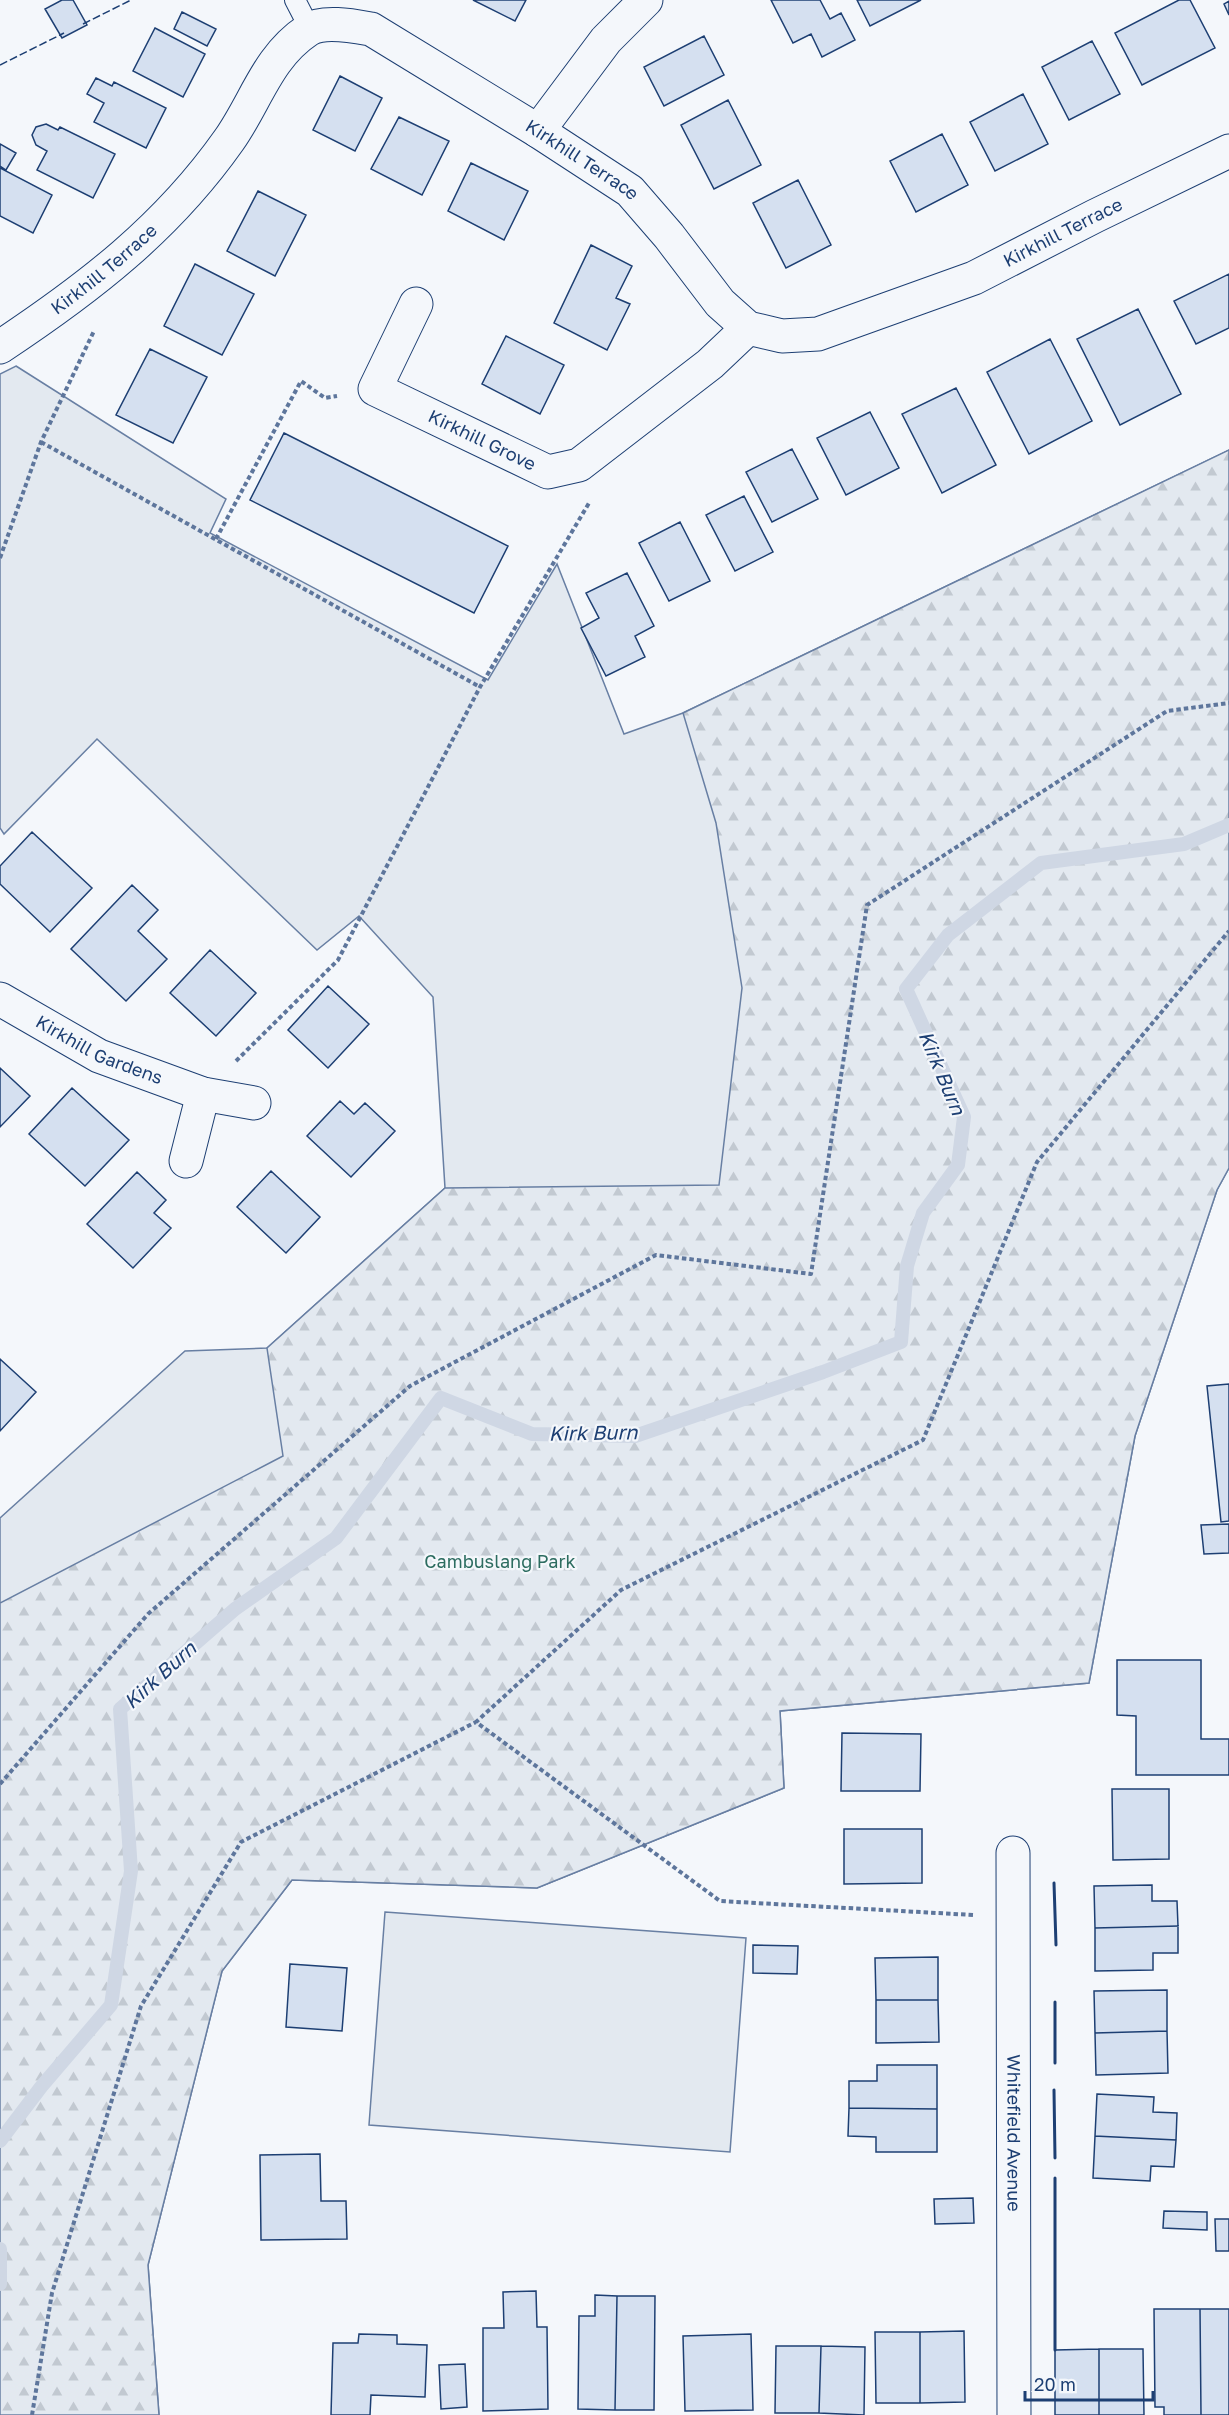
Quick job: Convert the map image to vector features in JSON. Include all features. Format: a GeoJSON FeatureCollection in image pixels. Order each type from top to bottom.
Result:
{"type":"FeatureCollection","features":[{"type":"Feature","properties":{"kind":"street"},"geometry":{"type":"LineString","coordinates":[[538,131],[606,40],[646,0]]}},
{"type":"Feature","properties":{"kind":"street","name":"Kirkhill Terrace"},"geometry":{"type":"LineString","coordinates":[[0,347],[86,286],[133,249],[164,219],[229,139],[278,55],[310,28],[342,24],[370,28],[538,131],[630,191],[669,236],[720,303],[748,328],[782,336],[818,334],[974,278],[1229,151]]}},
{"type":"Feature","properties":{"kind":"street"},"geometry":{"type":"LineString","coordinates":[[375,389],[416,304]]}},
{"type":"Feature","properties":{"kind":"street","name":"Kirkhill Grove"},"geometry":{"type":"LineString","coordinates":[[375,389],[548,472],[579,465],[710,364],[748,328]]}},
{"type":"Feature","properties":{"kind":"street","name":"Kirkhill Gardens"},"geometry":{"type":"LineString","coordinates":[[0,999],[99,1056],[203,1094],[254,1103]]}},
{"type":"Feature","properties":{"kind":"street"},"geometry":{"type":"LineString","coordinates":[[186,1161],[203,1094]]}},
{"type":"Feature","properties":{"kind":"street","name":"Whitefield Avenue"},"geometry":{"type":"LineString","coordinates":[[1013,1853],[1014,2415]]}},
{"type":"Feature","properties":{"kind":"lane"},"geometry":{"type":"LineString","coordinates":[[295,0],[310,28]]}},
{"type":"Feature","properties":{"kind":"path"},"geometry":{"type":"LineString","coordinates":[[0,558],[41,442],[97,324]]}},
{"type":"Feature","properties":{"kind":"path"},"geometry":{"type":"LineString","coordinates":[[216,539],[301,381],[325,398],[375,389]]}},
{"type":"Feature","properties":{"kind":"path"},"geometry":{"type":"LineString","coordinates":[[41,442],[480,687]]}},
{"type":"Feature","properties":{"kind":"path"},"geometry":{"type":"LineString","coordinates":[[203,1094],[338,960],[480,687],[589,502],[579,465]]}},
{"type":"Feature","properties":{"kind":"path"},"geometry":{"type":"LineString","coordinates":[[0,1784],[148,1614],[410,1386],[656,1255],[811,1274],[867,905],[1167,711],[1229,703]]}},
{"type":"Feature","properties":{"kind":"path"},"geometry":{"type":"LineString","coordinates":[[32,2415],[52,2294],[141,2006],[241,1842],[476,1722],[621,1590],[924,1440],[1037,1162],[1229,931]]}},
{"type":"Feature","properties":{"kind":"path"},"geometry":{"type":"LineString","coordinates":[[476,1722],[720,1901],[1013,1918]]}},
{"type":"Feature","properties":{"kind":"green space","name":"Cambuslang Park"},"geometry":{"type":"Polygon","coordinates":[[[16,366],[226,499],[210,533],[488,680],[557,564],[624,734],[683,713],[1229,450],[1229,1168],[1217,1190],[1135,1436],[1089,1683],[780,1711],[784,1788],[537,1888],[292,1880],[222,1971],[148,2265],[159,2415],[0,2415],[0,1518],[185,1351],[267,1348],[445,1188],[433,997],[359,916],[317,950],[97,739],[4,834],[0,828],[0,374],[16,366]]]}},
{"type":"Feature","properties":{"kind":"green space","name":"Cambuslang Park"},"geometry":{"type":"Polygon","coordinates":[[[1229,450],[1229,1168],[1217,1190],[1135,1436],[1089,1683],[780,1711],[784,1788],[537,1888],[292,1880],[222,1971],[148,2265],[159,2415],[0,2415],[0,1603],[283,1456],[267,1348],[445,1188],[719,1185],[742,988],[716,823],[683,713],[1229,450]]]}},
{"type":"Feature","properties":{"kind":"green space"},"geometry":{"type":"Polygon","coordinates":[[[385,1912],[746,1938],[730,2152],[369,2125],[385,1912]]]}},
{"type":"Feature","properties":{"kind":"building"},"geometry":{"type":"Polygon","coordinates":[[[62,0],[73,0],[87,25],[62,38],[45,9],[62,0]]]}},
{"type":"Feature","properties":{"kind":"building"},"geometry":{"type":"Polygon","coordinates":[[[473,0],[526,0],[515,21],[473,0]]]}},
{"type":"Feature","properties":{"kind":"building"},"geometry":{"type":"Polygon","coordinates":[[[771,0],[820,0],[830,19],[841,13],[855,40],[822,57],[811,34],[793,43],[771,0]]]}},
{"type":"Feature","properties":{"kind":"building"},"geometry":{"type":"Polygon","coordinates":[[[857,0],[921,0],[870,26],[857,0]]]}},
{"type":"Feature","properties":{"kind":"building"},"geometry":{"type":"Polygon","coordinates":[[[1179,0],[1190,0],[1215,48],[1142,85],[1115,33],[1179,0]]]}},
{"type":"Feature","properties":{"kind":"building"},"geometry":{"type":"Polygon","coordinates":[[[1229,1],[1229,15],[1224,4],[1229,1]]]}},
{"type":"Feature","properties":{"kind":"building"},"geometry":{"type":"Polygon","coordinates":[[[182,12],[216,29],[207,46],[174,29],[182,12]]]}},
{"type":"Feature","properties":{"kind":"building"},"geometry":{"type":"Polygon","coordinates":[[[155,28],[205,54],[183,97],[133,71],[155,28]]]}},
{"type":"Feature","properties":{"kind":"building"},"geometry":{"type":"Polygon","coordinates":[[[704,36],[724,75],[664,106],[644,67],[704,36]]]}},
{"type":"Feature","properties":{"kind":"building"},"geometry":{"type":"Polygon","coordinates":[[[1092,41],[1120,94],[1069,120],[1042,67],[1092,41]]]}},
{"type":"Feature","properties":{"kind":"building"},"geometry":{"type":"Polygon","coordinates":[[[340,76],[382,98],[355,151],[313,130],[340,76]]]}},
{"type":"Feature","properties":{"kind":"building"},"geometry":{"type":"Polygon","coordinates":[[[96,78],[112,86],[114,82],[166,108],[146,148],[94,122],[104,103],[87,94],[96,78]]]}},
{"type":"Feature","properties":{"kind":"building"},"geometry":{"type":"Polygon","coordinates":[[[1023,94],[1048,144],[995,171],[970,122],[1023,94]]]}},
{"type":"Feature","properties":{"kind":"building"},"geometry":{"type":"Polygon","coordinates":[[[728,100],[761,165],[714,189],[681,125],[728,100]]]}},
{"type":"Feature","properties":{"kind":"building"},"geometry":{"type":"Polygon","coordinates":[[[399,117],[449,141],[422,195],[371,169],[399,117]]]}},
{"type":"Feature","properties":{"kind":"building"},"geometry":{"type":"Polygon","coordinates":[[[46,124],[58,130],[60,127],[115,154],[93,198],[37,170],[47,151],[36,145],[32,135],[36,127],[46,124]]]}},
{"type":"Feature","properties":{"kind":"building"},"geometry":{"type":"Polygon","coordinates":[[[942,134],[968,185],[916,212],[890,161],[942,134]]]}},
{"type":"Feature","properties":{"kind":"building"},"geometry":{"type":"Polygon","coordinates":[[[0,144],[16,153],[6,170],[0,166],[0,144]]]}},
{"type":"Feature","properties":{"kind":"building"},"geometry":{"type":"Polygon","coordinates":[[[471,163],[528,191],[504,240],[448,211],[471,163]]]}},
{"type":"Feature","properties":{"kind":"building"},"geometry":{"type":"Polygon","coordinates":[[[0,168],[52,195],[33,233],[0,216],[0,168]]]}},
{"type":"Feature","properties":{"kind":"building"},"geometry":{"type":"Polygon","coordinates":[[[798,180],[831,245],[786,268],[753,203],[798,180]]]}},
{"type":"Feature","properties":{"kind":"building"},"geometry":{"type":"Polygon","coordinates":[[[258,191],[306,215],[275,276],[227,251],[258,191]]]}},
{"type":"Feature","properties":{"kind":"building"},"geometry":{"type":"Polygon","coordinates":[[[591,245],[632,266],[616,298],[630,304],[607,350],[554,323],[591,245]]]}},
{"type":"Feature","properties":{"kind":"building"},"geometry":{"type":"Polygon","coordinates":[[[195,264],[254,294],[222,355],[164,326],[195,264]]]}},
{"type":"Feature","properties":{"kind":"building"},"geometry":{"type":"Polygon","coordinates":[[[1229,274],[1229,328],[1196,344],[1174,301],[1229,274]]]}},
{"type":"Feature","properties":{"kind":"building"},"geometry":{"type":"Polygon","coordinates":[[[1138,309],[1181,394],[1120,425],[1077,339],[1138,309]]]}},
{"type":"Feature","properties":{"kind":"building"},"geometry":{"type":"Polygon","coordinates":[[[506,336],[564,365],[540,414],[482,384],[506,336]]]}},
{"type":"Feature","properties":{"kind":"building"},"geometry":{"type":"Polygon","coordinates":[[[1050,339],[1092,421],[1029,454],[987,372],[1050,339]]]}},
{"type":"Feature","properties":{"kind":"building"},"geometry":{"type":"Polygon","coordinates":[[[150,349],[207,377],[173,443],[116,415],[150,349]]]}},
{"type":"Feature","properties":{"kind":"building"},"geometry":{"type":"Polygon","coordinates":[[[956,388],[996,465],[942,493],[902,414],[956,388]]]}},
{"type":"Feature","properties":{"kind":"building"},"geometry":{"type":"Polygon","coordinates":[[[870,412],[899,468],[846,495],[817,438],[870,412]]]}},
{"type":"Feature","properties":{"kind":"building"},"geometry":{"type":"Polygon","coordinates":[[[284,433],[508,546],[474,613],[250,500],[284,433]]]}},
{"type":"Feature","properties":{"kind":"building"},"geometry":{"type":"Polygon","coordinates":[[[792,449],[818,499],[772,522],[746,472],[792,449]]]}},
{"type":"Feature","properties":{"kind":"building"},"geometry":{"type":"Polygon","coordinates":[[[744,496],[773,552],[735,571],[706,515],[744,496]]]}},
{"type":"Feature","properties":{"kind":"building"},"geometry":{"type":"Polygon","coordinates":[[[680,522],[710,581],[669,601],[639,543],[680,522]]]}},
{"type":"Feature","properties":{"kind":"building"},"geometry":{"type":"Polygon","coordinates":[[[627,573],[654,626],[635,636],[645,657],[606,676],[581,628],[599,618],[586,593],[627,573]]]}},
{"type":"Feature","properties":{"kind":"building"},"geometry":{"type":"Polygon","coordinates":[[[32,832],[92,888],[50,932],[0,884],[0,866],[32,832]]]}},
{"type":"Feature","properties":{"kind":"building"},"geometry":{"type":"Polygon","coordinates":[[[132,885],[158,910],[138,931],[167,959],[126,1001],[71,949],[132,885]]]}},
{"type":"Feature","properties":{"kind":"building"},"geometry":{"type":"Polygon","coordinates":[[[210,950],[256,993],[216,1036],[170,993],[210,950]]]}},
{"type":"Feature","properties":{"kind":"building"},"geometry":{"type":"Polygon","coordinates":[[[328,986],[369,1024],[328,1068],[288,1030],[328,986]]]}},
{"type":"Feature","properties":{"kind":"building"},"geometry":{"type":"Polygon","coordinates":[[[0,1068],[30,1096],[0,1127],[0,1068]]]}},
{"type":"Feature","properties":{"kind":"building"},"geometry":{"type":"Polygon","coordinates":[[[72,1088],[129,1140],[85,1186],[29,1134],[72,1088]]]}},
{"type":"Feature","properties":{"kind":"building"},"geometry":{"type":"Polygon","coordinates":[[[340,1101],[354,1114],[365,1103],[395,1131],[351,1177],[307,1136],[340,1101]]]}},
{"type":"Feature","properties":{"kind":"building"},"geometry":{"type":"Polygon","coordinates":[[[271,1171],[320,1217],[286,1253],[237,1207],[271,1171]]]}},
{"type":"Feature","properties":{"kind":"building"},"geometry":{"type":"Polygon","coordinates":[[[137,1172],[166,1200],[154,1213],[171,1228],[133,1268],[87,1224],[137,1172]]]}},
{"type":"Feature","properties":{"kind":"building"},"geometry":{"type":"Polygon","coordinates":[[[0,1359],[36,1392],[0,1431],[0,1359]]]}},
{"type":"Feature","properties":{"kind":"building"},"geometry":{"type":"Polygon","coordinates":[[[1229,1384],[1229,1521],[1221,1522],[1207,1386],[1229,1384]]]}},
{"type":"Feature","properties":{"kind":"building"},"geometry":{"type":"Polygon","coordinates":[[[1229,1524],[1229,1553],[1204,1554],[1201,1525],[1229,1524]]]}},
{"type":"Feature","properties":{"kind":"building"},"geometry":{"type":"Polygon","coordinates":[[[1117,1660],[1201,1660],[1201,1739],[1229,1739],[1229,1775],[1136,1775],[1136,1716],[1117,1715],[1117,1660]]]}},
{"type":"Feature","properties":{"kind":"building"},"geometry":{"type":"Polygon","coordinates":[[[842,1733],[921,1734],[920,1791],[841,1791],[842,1733]]]}},
{"type":"Feature","properties":{"kind":"building"},"geometry":{"type":"Polygon","coordinates":[[[1112,1789],[1169,1789],[1169,1859],[1113,1860],[1112,1789]]]}},
{"type":"Feature","properties":{"kind":"building"},"geometry":{"type":"Polygon","coordinates":[[[844,1829],[922,1829],[922,1883],[844,1884],[844,1829]]]}},
{"type":"Feature","properties":{"kind":"building"},"geometry":{"type":"Polygon","coordinates":[[[1152,1885],[1152,1901],[1177,1901],[1178,1926],[1095,1928],[1094,1886],[1152,1885]]]}},
{"type":"Feature","properties":{"kind":"building"},"geometry":{"type":"Polygon","coordinates":[[[1178,1926],[1178,1953],[1153,1953],[1153,1970],[1095,1971],[1095,1928],[1178,1926]]]}},
{"type":"Feature","properties":{"kind":"building"},"geometry":{"type":"Polygon","coordinates":[[[753,1945],[798,1946],[797,1974],[753,1973],[753,1945]]]}},
{"type":"Feature","properties":{"kind":"building"},"geometry":{"type":"Polygon","coordinates":[[[938,1957],[938,2000],[876,2000],[875,1958],[938,1957]]]}},
{"type":"Feature","properties":{"kind":"building"},"geometry":{"type":"Polygon","coordinates":[[[290,1964],[347,1968],[342,2031],[286,2027],[290,1964]]]}},
{"type":"Feature","properties":{"kind":"building"},"geometry":{"type":"Polygon","coordinates":[[[1167,1990],[1167,2031],[1095,2033],[1094,1991],[1167,1990]]]}},
{"type":"Feature","properties":{"kind":"building"},"geometry":{"type":"Polygon","coordinates":[[[876,2000],[938,2000],[939,2042],[876,2043],[876,2000]]]}},
{"type":"Feature","properties":{"kind":"building"},"geometry":{"type":"Polygon","coordinates":[[[1167,2031],[1168,2073],[1096,2075],[1095,2033],[1167,2031]]]}},
{"type":"Feature","properties":{"kind":"building"},"geometry":{"type":"Polygon","coordinates":[[[877,2065],[937,2065],[937,2109],[849,2108],[849,2081],[877,2081],[877,2065]]]}},
{"type":"Feature","properties":{"kind":"building"},"geometry":{"type":"Polygon","coordinates":[[[1097,2094],[1154,2097],[1153,2112],[1177,2113],[1176,2140],[1095,2136],[1097,2094]]]}},
{"type":"Feature","properties":{"kind":"building"},"geometry":{"type":"Polygon","coordinates":[[[849,2108],[937,2109],[937,2152],[876,2152],[876,2137],[848,2136],[849,2108]]]}},
{"type":"Feature","properties":{"kind":"building"},"geometry":{"type":"Polygon","coordinates":[[[1095,2136],[1176,2140],[1174,2167],[1151,2166],[1150,2181],[1093,2178],[1095,2136]]]}},
{"type":"Feature","properties":{"kind":"building"},"geometry":{"type":"Polygon","coordinates":[[[320,2154],[321,2201],[346,2201],[347,2239],[261,2240],[260,2155],[320,2154]]]}},
{"type":"Feature","properties":{"kind":"building"},"geometry":{"type":"Polygon","coordinates":[[[973,2198],[974,2223],[935,2224],[934,2199],[973,2198]]]}},
{"type":"Feature","properties":{"kind":"building"},"geometry":{"type":"Polygon","coordinates":[[[1164,2211],[1207,2212],[1207,2230],[1163,2228],[1164,2211]]]}},
{"type":"Feature","properties":{"kind":"building"},"geometry":{"type":"Polygon","coordinates":[[[1215,2219],[1229,2219],[1229,2251],[1216,2251],[1215,2219]]]}},
{"type":"Feature","properties":{"kind":"building"},"geometry":{"type":"Polygon","coordinates":[[[536,2291],[537,2327],[547,2327],[548,2409],[483,2411],[483,2328],[504,2328],[503,2292],[536,2291]]]}},
{"type":"Feature","properties":{"kind":"building"},"geometry":{"type":"Polygon","coordinates":[[[595,2295],[617,2296],[615,2410],[578,2409],[579,2316],[595,2316],[595,2295]]]}},
{"type":"Feature","properties":{"kind":"building"},"geometry":{"type":"Polygon","coordinates":[[[617,2296],[655,2296],[654,2410],[615,2410],[617,2296]]]}},
{"type":"Feature","properties":{"kind":"building"},"geometry":{"type":"Polygon","coordinates":[[[1154,2309],[1200,2309],[1201,2415],[1164,2415],[1164,2407],[1155,2407],[1154,2309]]]}},
{"type":"Feature","properties":{"kind":"building"},"geometry":{"type":"Polygon","coordinates":[[[1200,2309],[1229,2309],[1229,2415],[1201,2415],[1200,2309]]]}},
{"type":"Feature","properties":{"kind":"building"},"geometry":{"type":"Polygon","coordinates":[[[964,2331],[965,2402],[920,2403],[920,2332],[964,2331]]]}},
{"type":"Feature","properties":{"kind":"building"},"geometry":{"type":"Polygon","coordinates":[[[875,2332],[920,2332],[920,2403],[876,2403],[875,2332]]]}},
{"type":"Feature","properties":{"kind":"building"},"geometry":{"type":"Polygon","coordinates":[[[359,2334],[397,2335],[397,2344],[427,2345],[425,2397],[371,2395],[370,2415],[331,2415],[333,2343],[358,2343],[359,2334]]]}},
{"type":"Feature","properties":{"kind":"building"},"geometry":{"type":"Polygon","coordinates":[[[751,2334],[753,2410],[685,2411],[683,2336],[751,2334]]]}},
{"type":"Feature","properties":{"kind":"building"},"geometry":{"type":"Polygon","coordinates":[[[776,2346],[821,2346],[819,2413],[775,2413],[776,2346]]]}},
{"type":"Feature","properties":{"kind":"building"},"geometry":{"type":"Polygon","coordinates":[[[821,2346],[865,2347],[864,2415],[819,2413],[821,2346]]]}},
{"type":"Feature","properties":{"kind":"building"},"geometry":{"type":"Polygon","coordinates":[[[1099,2349],[1099,2415],[1055,2415],[1055,2350],[1099,2349]]]}},
{"type":"Feature","properties":{"kind":"building"},"geometry":{"type":"Polygon","coordinates":[[[1099,2349],[1143,2349],[1144,2415],[1099,2415],[1099,2349]]]}},
{"type":"Feature","properties":{"kind":"building"},"geometry":{"type":"Polygon","coordinates":[[[465,2364],[467,2407],[441,2409],[439,2365],[465,2364]]]}},
{"type":"Feature","properties":{"kind":"waterway","name":"Kirk Burn"},"geometry":{"type":"LineString","coordinates":[[0,2141],[41,2087],[111,2005],[131,1871],[120,1709],[235,1609],[336,1538],[441,1398],[532,1434],[635,1436],[823,1372],[901,1342],[907,1266],[923,1213],[958,1165],[964,1117],[906,989],[948,935],[1041,863],[1184,844],[1229,825]]}},
{"type":"Feature","properties":{"kind":"waterway","name":"Kirk Burn"},"geometry":{"type":"LineString","coordinates":[[0,2249],[0,2284]]}},
{"type":"Feature","properties":{"kind":"fence"},"geometry":{"type":"LineString","coordinates":[[83,24],[131,0]]}},
{"type":"Feature","properties":{"kind":"fence"},"geometry":{"type":"LineString","coordinates":[[0,65],[64,33]]}},
{"type":"Feature","properties":{"kind":"wall"},"geometry":{"type":"LineString","coordinates":[[1054,1883],[1056,1945]]}},
{"type":"Feature","properties":{"kind":"wall"},"geometry":{"type":"LineString","coordinates":[[1055,2002],[1055,2063]]}},
{"type":"Feature","properties":{"kind":"wall"},"geometry":{"type":"LineString","coordinates":[[1054,2090],[1055,2158]]}},
{"type":"Feature","properties":{"kind":"wall"},"geometry":{"type":"LineString","coordinates":[[1055,2178],[1055,2350]]}}]}
